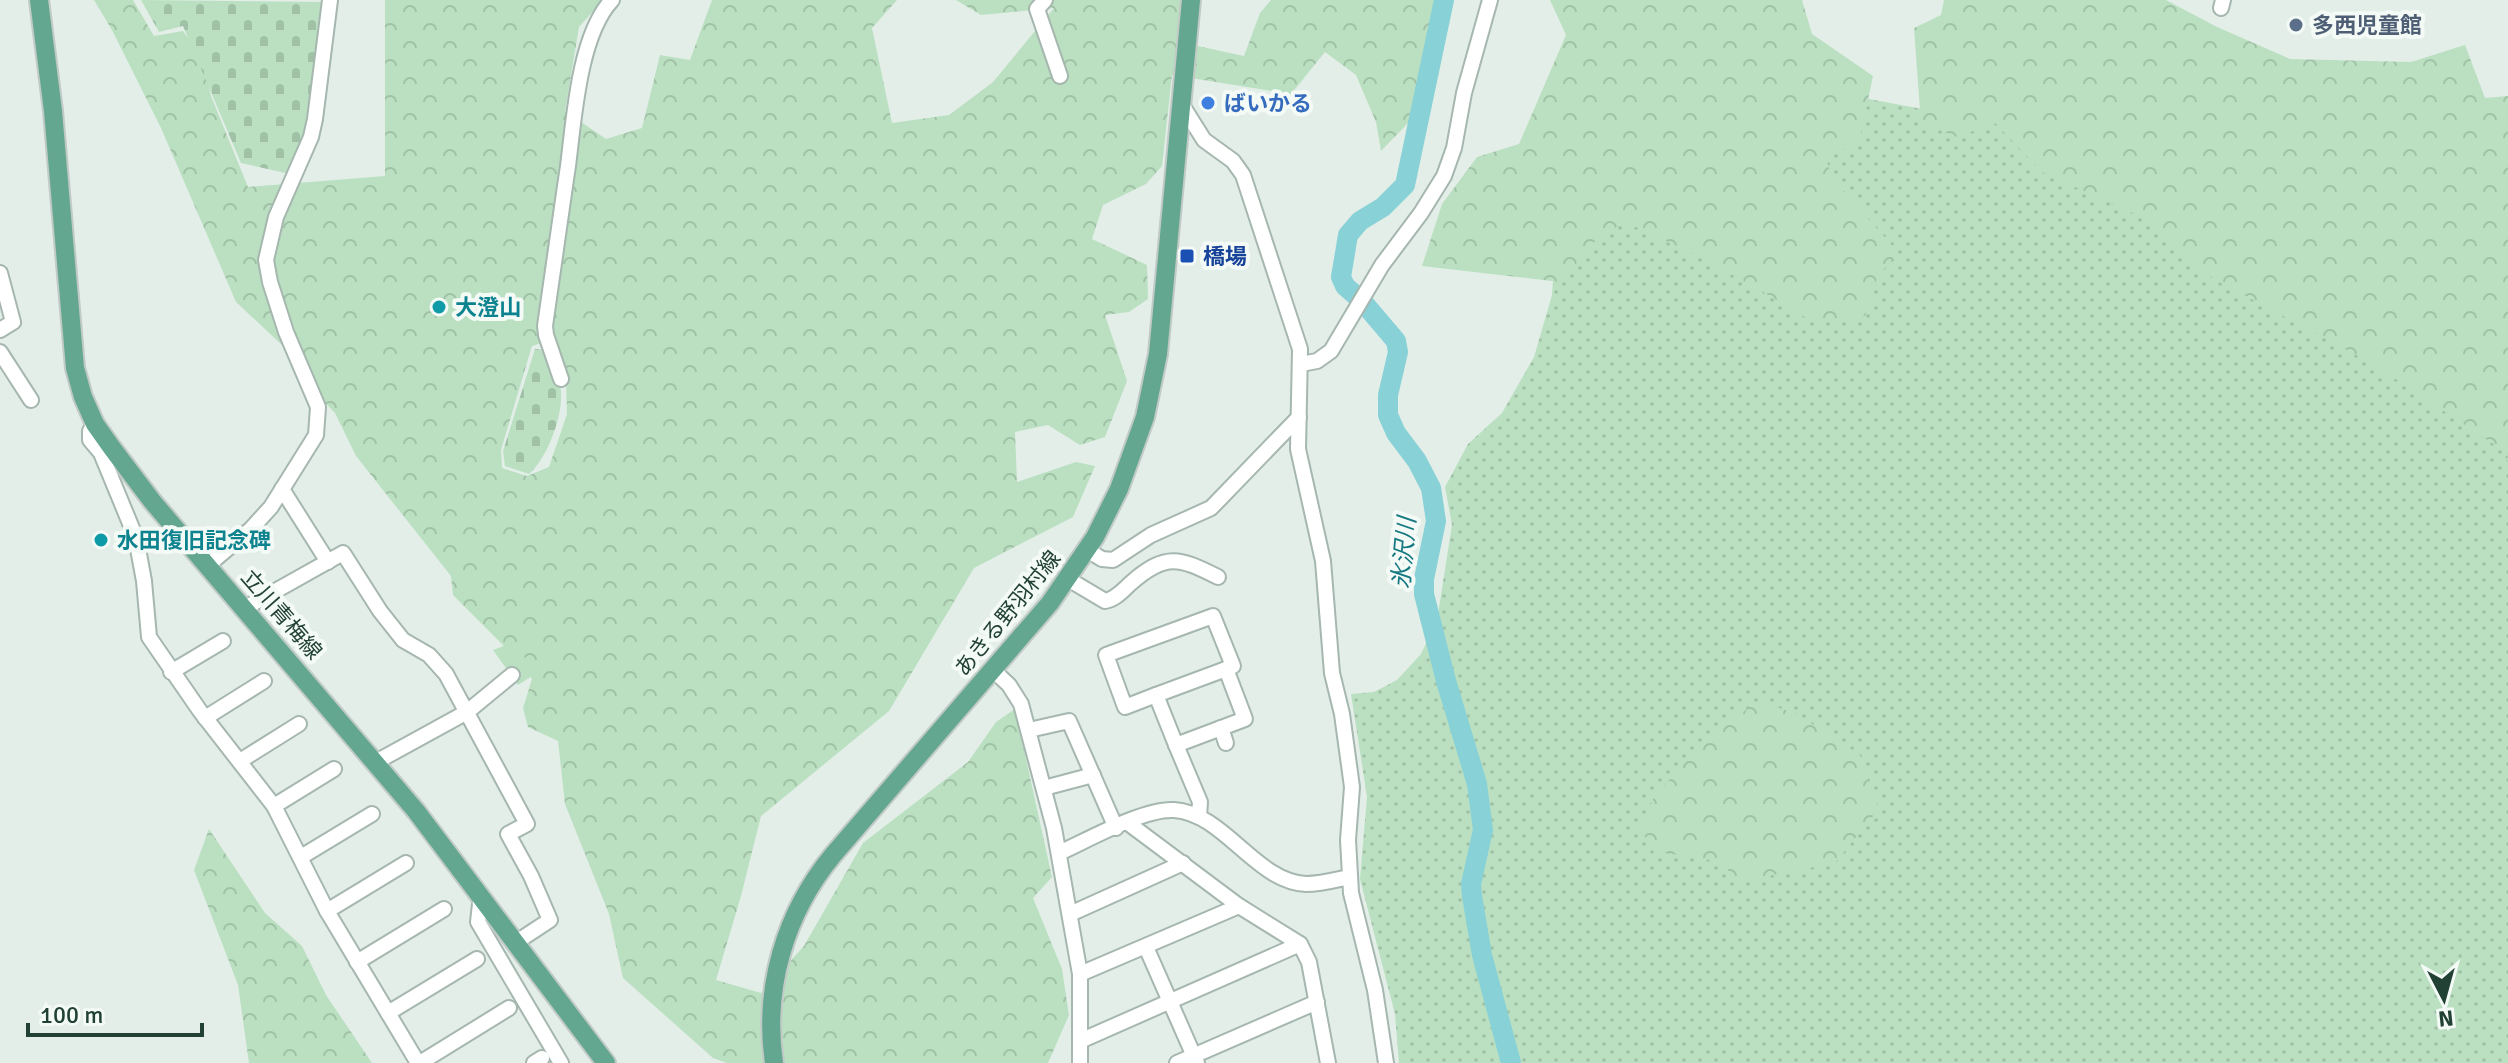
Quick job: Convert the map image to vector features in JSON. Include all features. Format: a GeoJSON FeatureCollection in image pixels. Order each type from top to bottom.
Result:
{"type":"FeatureCollection","features":[{"type":"Feature","properties":{"kind":"main road","name":"立川青梅線"},"geometry":{"type":"LineString","coordinates":[[39,0],[53,111],[75,368],[95,424],[152,501],[376,762],[481,895],[606,1063]]}},
{"type":"Feature","properties":{"kind":"main road","name":"あきる野羽村線"},"geometry":{"type":"LineString","coordinates":[[774,1063],[771,1016],[776,971],[790,926],[805,894],[833,855],[1068,579],[1108,512],[1129,465],[1154,380],[1161,330],[1191,0]]}},
{"type":"Feature","properties":{"kind":"street"},"geometry":{"type":"LineString","coordinates":[[207,566],[251,529],[282,489],[316,435],[318,407],[295,358],[270,282],[266,260],[276,217],[311,137],[330,0]]}},
{"type":"Feature","properties":{"kind":"street"},"geometry":{"type":"LineString","coordinates":[[561,379],[545,326],[580,77],[599,16],[612,0]]}},
{"type":"Feature","properties":{"kind":"street"},"geometry":{"type":"LineString","coordinates":[[1045,0],[1037,9],[1060,76]]}},
{"type":"Feature","properties":{"kind":"street"},"geometry":{"type":"LineString","coordinates":[[1301,364],[1317,361],[1331,351],[1382,265],[1444,176],[1454,148],[1464,93],[1490,0]]}},
{"type":"Feature","properties":{"kind":"street"},"geometry":{"type":"LineString","coordinates":[[1182,105],[1204,140],[1233,161],[1243,175],[1300,349],[1299,457],[1323,561],[1332,673],[1342,714],[1352,787],[1349,877],[1375,990],[1386,1063]]}},
{"type":"Feature","properties":{"kind":"street"},"geometry":{"type":"LineString","coordinates":[[0,273],[13,322],[0,330]]}},
{"type":"Feature","properties":{"kind":"street"},"geometry":{"type":"LineString","coordinates":[[0,352],[31,400]]}},
{"type":"Feature","properties":{"kind":"street"},"geometry":{"type":"LineString","coordinates":[[1087,550],[1102,559],[1113,560],[1151,535],[1211,508],[1299,417]]}},
{"type":"Feature","properties":{"kind":"street"},"geometry":{"type":"LineString","coordinates":[[95,424],[90,431],[90,440],[101,453],[136,538],[149,637],[205,718],[274,806],[327,911],[419,1063],[509,1008]]}},
{"type":"Feature","properties":{"kind":"street"},"geometry":{"type":"LineString","coordinates":[[282,489],[328,562]]}},
{"type":"Feature","properties":{"kind":"street"},"geometry":{"type":"LineString","coordinates":[[245,608],[343,553],[380,611],[403,640],[429,655],[446,674],[527,824],[508,834],[550,920],[515,943]]}},
{"type":"Feature","properties":{"kind":"street"},"geometry":{"type":"LineString","coordinates":[[1068,579],[1105,601],[1162,563],[1185,561],[1218,577]]}},
{"type":"Feature","properties":{"kind":"street"},"geometry":{"type":"LineString","coordinates":[[1213,616],[1233,666],[1226,669],[1125,707],[1106,655],[1213,616]]}},
{"type":"Feature","properties":{"kind":"street"},"geometry":{"type":"LineString","coordinates":[[171,672],[223,641]]}},
{"type":"Feature","properties":{"kind":"street"},"geometry":{"type":"LineString","coordinates":[[1176,745],[1245,719],[1226,669]]}},
{"type":"Feature","properties":{"kind":"street"},"geometry":{"type":"LineString","coordinates":[[993,670],[1015,691],[1029,730],[1059,853],[1080,974],[1080,1063]]}},
{"type":"Feature","properties":{"kind":"street"},"geometry":{"type":"LineString","coordinates":[[376,762],[467,712],[512,675]]}},
{"type":"Feature","properties":{"kind":"street"},"geometry":{"type":"LineString","coordinates":[[205,718],[264,681]]}},
{"type":"Feature","properties":{"kind":"street"},"geometry":{"type":"LineString","coordinates":[[1156,695],[1200,802],[1199,817]]}},
{"type":"Feature","properties":{"kind":"street"},"geometry":{"type":"LineString","coordinates":[[1029,730],[1069,721],[1093,775],[1122,825],[1300,944],[1309,962],[1328,1063]]}},
{"type":"Feature","properties":{"kind":"street"},"geometry":{"type":"LineString","coordinates":[[240,761],[299,724]]}},
{"type":"Feature","properties":{"kind":"street"},"geometry":{"type":"LineString","coordinates":[[1221,728],[1226,743]]}},
{"type":"Feature","properties":{"kind":"street"},"geometry":{"type":"LineString","coordinates":[[274,806],[334,769]]}},
{"type":"Feature","properties":{"kind":"street"},"geometry":{"type":"LineString","coordinates":[[1044,788],[1093,775]]}},
{"type":"Feature","properties":{"kind":"street"},"geometry":{"type":"LineString","coordinates":[[1059,853],[1155,812],[1175,810],[1199,817],[1274,873],[1288,879],[1305,884],[1349,877]]}},
{"type":"Feature","properties":{"kind":"street"},"geometry":{"type":"LineString","coordinates":[[301,857],[372,814]]}},
{"type":"Feature","properties":{"kind":"street"},"geometry":{"type":"LineString","coordinates":[[327,911],[406,863]]}},
{"type":"Feature","properties":{"kind":"street"},"geometry":{"type":"LineString","coordinates":[[1070,914],[1183,863]]}},
{"type":"Feature","properties":{"kind":"street"},"geometry":{"type":"LineString","coordinates":[[481,895],[478,922],[561,1063]]}},
{"type":"Feature","properties":{"kind":"street"},"geometry":{"type":"LineString","coordinates":[[1080,974],[1239,906]]}},
{"type":"Feature","properties":{"kind":"street"},"geometry":{"type":"LineString","coordinates":[[357,962],[444,909]]}},
{"type":"Feature","properties":{"kind":"street"},"geometry":{"type":"LineString","coordinates":[[1080,1041],[1300,944]]}},
{"type":"Feature","properties":{"kind":"street"},"geometry":{"type":"LineString","coordinates":[[1146,947],[1195,1059]]}},
{"type":"Feature","properties":{"kind":"street"},"geometry":{"type":"LineString","coordinates":[[388,1013],[477,959]]}},
{"type":"Feature","properties":{"kind":"street"},"geometry":{"type":"LineString","coordinates":[[1177,1063],[1195,1059],[1317,1002]]}},
{"type":"Feature","properties":{"kind":"green space"},"geometry":{"type":"Polygon","coordinates":[[[94,0],[133,0],[154,36],[183,31],[202,57],[211,96],[248,187],[385,176],[385,0],[603,0],[579,27],[565,111],[606,139],[642,128],[660,55],[690,60],[712,0],[897,0],[872,28],[892,123],[949,115],[993,82],[1054,8],[981,15],[956,0],[1181,0],[1179,42],[1244,56],[1260,13],[1271,0],[1450,0],[1414,117],[1381,151],[1376,122],[1356,75],[1325,52],[1291,94],[1172,75],[1162,166],[1146,184],[1103,205],[1092,239],[1147,265],[1148,299],[1129,312],[1105,315],[1127,381],[1105,437],[1080,445],[1048,425],[1015,432],[1017,482],[1076,462],[1095,466],[1073,517],[974,568],[889,711],[761,816],[716,980],[761,993],[804,946],[863,843],[968,762],[996,722],[1015,709],[1052,877],[1033,898],[1062,969],[1069,1015],[1048,1063],[727,1063],[713,1058],[623,978],[609,914],[565,804],[558,741],[528,727],[523,708],[532,679],[453,595],[451,576],[356,456],[335,413],[295,371],[282,345],[236,302],[161,128],[94,0]],[[553,339],[532,346],[501,450],[502,468],[527,476],[549,467],[567,414],[566,380],[553,339]]]}},
{"type":"Feature","properties":{"kind":"green space"},"geometry":{"type":"Polygon","coordinates":[[[141,0],[326,2],[311,119],[290,174],[241,163],[183,26],[159,32],[141,0]]]}},
{"type":"Feature","properties":{"kind":"green space"},"geometry":{"type":"Polygon","coordinates":[[[1550,0],[1802,0],[1812,34],[1873,76],[1858,147],[1824,153],[1833,179],[1898,252],[1877,278],[1865,316],[1816,324],[1722,269],[1624,222],[1593,243],[1561,282],[1422,266],[1442,204],[1477,157],[1519,144],[1566,35],[1550,0]]]}},
{"type":"Feature","properties":{"kind":"green space"},"geometry":{"type":"Polygon","coordinates":[[[1944,0],[2166,0],[2217,27],[2290,59],[2411,62],[2465,45],[2485,98],[2508,96],[2508,462],[2501,449],[2373,364],[2214,279],[2137,215],[2042,172],[1995,123],[1957,137],[1921,123],[1914,28],[1941,15],[1944,0]]]}},
{"type":"Feature","properties":{"kind":"green space"},"geometry":{"type":"Polygon","coordinates":[[[1837,93],[1933,111],[1960,96],[2508,423],[2508,1063],[1399,1063],[1395,1014],[1360,879],[1367,797],[1351,694],[1374,692],[1397,680],[1421,654],[1437,620],[1452,525],[1445,487],[1468,444],[1502,413],[1534,357],[1552,295],[1556,233],[1571,206],[1806,215],[1837,93]]]}},
{"type":"Feature","properties":{"kind":"green space"},"geometry":{"type":"Polygon","coordinates":[[[535,349],[546,350],[559,382],[561,402],[548,448],[529,474],[505,466],[503,451],[535,349]]]}},
{"type":"Feature","properties":{"kind":"green space"},"geometry":{"type":"Polygon","coordinates":[[[515,642],[535,674],[518,685],[493,650],[515,642]]]}},
{"type":"Feature","properties":{"kind":"green space"},"geometry":{"type":"Polygon","coordinates":[[[1759,701],[1797,714],[1860,755],[1879,809],[1835,863],[1737,882],[1722,862],[1653,851],[1641,830],[1653,799],[1721,727],[1759,701]]]}},
{"type":"Feature","properties":{"kind":"green space"},"geometry":{"type":"Polygon","coordinates":[[[209,829],[265,913],[302,946],[326,995],[372,1063],[249,1063],[238,985],[194,870],[209,829]]]}},
{"type":"Feature","properties":{"kind":"waterway","name":"氷沢川"},"geometry":{"type":"LineString","coordinates":[[1444,0],[1405,185],[1383,207],[1360,221],[1348,235],[1341,277],[1345,286],[1396,341],[1398,352],[1388,395],[1388,415],[1431,488],[1436,521],[1424,579],[1424,594],[1477,784],[1483,830],[1471,884],[1472,896],[1482,955],[1511,1063]]}},
{"type":"Feature","properties":{"kind":"place","name":"多西児童館"},"geometry":{"type":"Point","coordinates":[2296,25]}},
{"type":"Feature","properties":{"kind":"place","name":"ばいかる"},"geometry":{"type":"Point","coordinates":[1208,103]}},
{"type":"Feature","properties":{"kind":"place","name":"橋場"},"geometry":{"type":"Point","coordinates":[1187,256]}},
{"type":"Feature","properties":{"kind":"place","name":"大澄山"},"geometry":{"type":"Point","coordinates":[439,307]}},
{"type":"Feature","properties":{"kind":"place","name":"水田復旧記念碑"},"geometry":{"type":"Point","coordinates":[101,540]}}]}
